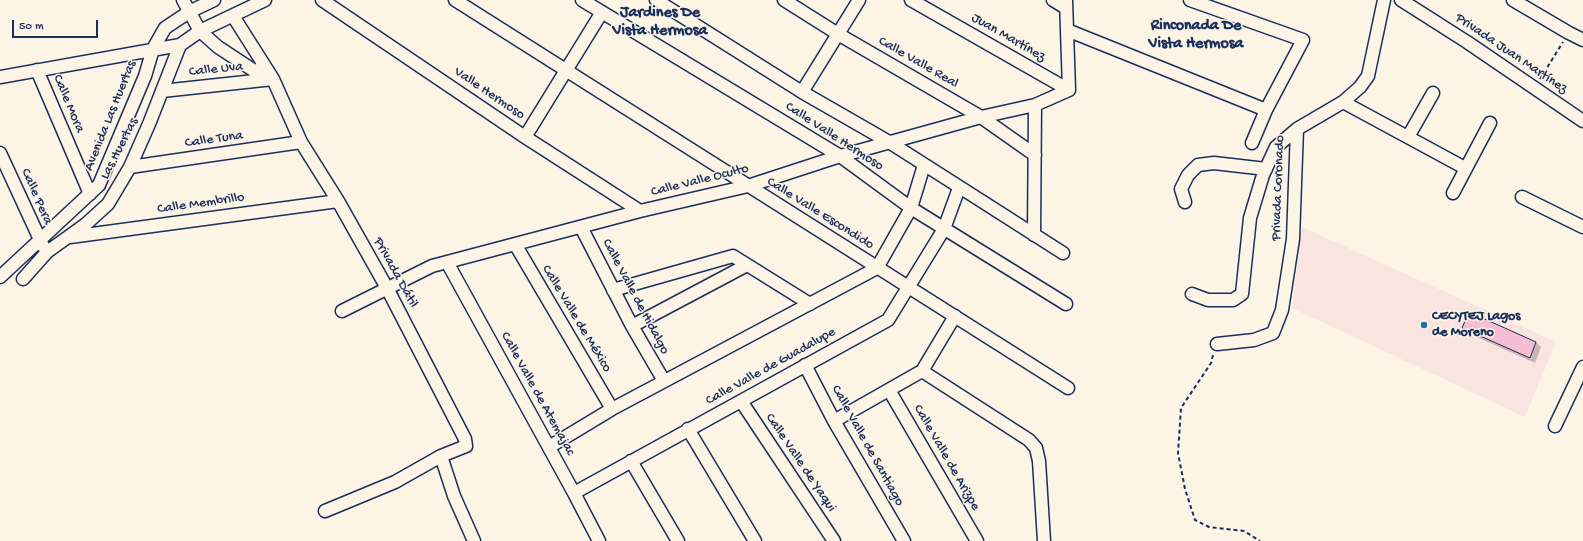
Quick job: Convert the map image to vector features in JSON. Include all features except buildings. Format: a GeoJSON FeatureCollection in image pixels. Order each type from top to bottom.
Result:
{"type":"FeatureCollection","features":[{"type":"Feature","properties":{"kind":"street"},"geometry":{"type":"LineString","coordinates":[[183,0],[200,31],[218,47],[253,70],[270,75]]}},
{"type":"Feature","properties":{"kind":"street","name":"Avenida Las Huertas"},"geometry":{"type":"LineString","coordinates":[[0,277],[99,185],[145,76],[153,49],[165,28],[189,12],[214,0]]}},
{"type":"Feature","properties":{"kind":"street"},"geometry":{"type":"LineString","coordinates":[[0,77],[180,45],[200,31],[265,0]]}},
{"type":"Feature","properties":{"kind":"street","name":"Valle Hermoso"},"geometry":{"type":"LineString","coordinates":[[322,0],[525,137],[640,212]]}},
{"type":"Feature","properties":{"kind":"street","name":"Calle Valle Escondido"},"geometry":{"type":"LineString","coordinates":[[455,0],[1068,388]]}},
{"type":"Feature","properties":{"kind":"street","name":"Calle Valle Hermoso"},"geometry":{"type":"LineString","coordinates":[[582,0],[840,156],[944,229],[1066,304]]}},
{"type":"Feature","properties":{"kind":"street","name":"Calle Valle Hermoso"},"geometry":{"type":"LineString","coordinates":[[656,0],[802,92],[890,142],[959,188],[1063,253]]}},
{"type":"Feature","properties":{"kind":"street","name":"Calle Valle Real"},"geometry":{"type":"LineString","coordinates":[[784,0],[838,34],[981,117],[1035,155]]}},
{"type":"Feature","properties":{"kind":"street"},"geometry":{"type":"LineString","coordinates":[[802,92],[859,0]]}},
{"type":"Feature","properties":{"kind":"street","name":"Juan Martínez"},"geometry":{"type":"LineString","coordinates":[[911,0],[1069,90]]}},
{"type":"Feature","properties":{"kind":"street"},"geometry":{"type":"LineString","coordinates":[[1053,0],[1066,4],[1069,90]]}},
{"type":"Feature","properties":{"kind":"street"},"geometry":{"type":"LineString","coordinates":[[1190,0],[1303,40],[1266,110],[1252,143]]}},
{"type":"Feature","properties":{"kind":"street","name":"Privada Coronado"},"geometry":{"type":"LineString","coordinates":[[1217,344],[1254,340],[1273,333],[1282,310],[1293,239],[1297,129],[1343,102],[1360,87],[1368,76],[1384,0]]}},
{"type":"Feature","properties":{"kind":"street","name":"Privada Juan Martínez"},"geometry":{"type":"LineString","coordinates":[[1401,0],[1535,87],[1583,121]]}},
{"type":"Feature","properties":{"kind":"street"},"geometry":{"type":"LineString","coordinates":[[1514,0],[1583,40]]}},
{"type":"Feature","properties":{"kind":"street"},"geometry":{"type":"LineString","coordinates":[[525,137],[602,12]]}},
{"type":"Feature","properties":{"kind":"street","name":"Privada Dátil"},"geometry":{"type":"LineString","coordinates":[[233,16],[270,75],[301,142],[338,201],[387,288],[465,439],[466,446],[442,456]]}},
{"type":"Feature","properties":{"kind":"street"},"geometry":{"type":"LineString","coordinates":[[1067,30],[1266,110]]}},
{"type":"Feature","properties":{"kind":"street","name":"Las Huertas"},"geometry":{"type":"LineString","coordinates":[[24,279],[47,252],[86,224],[108,204],[130,167],[180,45]]}},
{"type":"Feature","properties":{"kind":"street","name":"Calle Mora"},"geometry":{"type":"LineString","coordinates":[[37,70],[90,194]]}},
{"type":"Feature","properties":{"kind":"street","name":"Calle Uva"},"geometry":{"type":"LineString","coordinates":[[162,91],[270,75]]}},
{"type":"Feature","properties":{"kind":"street","name":"Calle Valle Oculto"},"geometry":{"type":"LineString","coordinates":[[342,311],[432,266],[640,212],[748,186],[840,156],[981,117],[1035,105],[1069,90]]}},
{"type":"Feature","properties":{"kind":"street"},"geometry":{"type":"LineString","coordinates":[[1408,137],[1433,93]]}},
{"type":"Feature","properties":{"kind":"street"},"geometry":{"type":"LineString","coordinates":[[1343,102],[1465,168]]}},
{"type":"Feature","properties":{"kind":"street"},"geometry":{"type":"LineString","coordinates":[[1034,235],[1035,105]]}},
{"type":"Feature","properties":{"kind":"street"},"geometry":{"type":"LineString","coordinates":[[1453,192],[1490,123]]}},
{"type":"Feature","properties":{"kind":"street"},"geometry":{"type":"LineString","coordinates":[[1192,294],[1208,300],[1233,300],[1242,294],[1250,218],[1266,169],[1276,147],[1297,129]]}},
{"type":"Feature","properties":{"kind":"street","name":"Calle Tuna"},"geometry":{"type":"LineString","coordinates":[[130,167],[301,142]]}},
{"type":"Feature","properties":{"kind":"street","name":"Calle Pera"},"geometry":{"type":"LineString","coordinates":[[0,153],[39,241],[47,252]]}},
{"type":"Feature","properties":{"kind":"street"},"geometry":{"type":"LineString","coordinates":[[1184,202],[1181,189],[1188,174],[1198,165],[1214,163],[1266,169]]}},
{"type":"Feature","properties":{"kind":"street"},"geometry":{"type":"LineString","coordinates":[[549,447],[612,409],[877,268],[912,208],[924,165]]}},
{"type":"Feature","properties":{"kind":"street","name":"Calle Valle de Guadalupe"},"geometry":{"type":"LineString","coordinates":[[574,492],[888,320],[944,229],[959,188]]}},
{"type":"Feature","properties":{"kind":"street"},"geometry":{"type":"LineString","coordinates":[[1522,197],[1583,227]]}},
{"type":"Feature","properties":{"kind":"street","name":"Calle Membrillo"},"geometry":{"type":"LineString","coordinates":[[68,238],[338,201]]}},
{"type":"Feature","properties":{"kind":"street","name":"Calle Valle de Hidalgo"},"geometry":{"type":"LineString","coordinates":[[581,227],[632,326],[664,381]]}},
{"type":"Feature","properties":{"kind":"street","name":"Calle Valle de México"},"geometry":{"type":"LineString","coordinates":[[515,244],[612,409]]}},
{"type":"Feature","properties":{"kind":"street"},"geometry":{"type":"LineString","coordinates":[[613,290],[733,256],[810,304]]}},
{"type":"Feature","properties":{"kind":"street","name":"Calle Valle de Atemajac"},"geometry":{"type":"LineString","coordinates":[[447,262],[574,492],[599,541]]}},
{"type":"Feature","properties":{"kind":"street"},"geometry":{"type":"LineString","coordinates":[[632,326],[747,265]]}},
{"type":"Feature","properties":{"kind":"street"},"geometry":{"type":"LineString","coordinates":[[834,421],[922,371],[956,316]]}},
{"type":"Feature","properties":{"kind":"street","name":"Calle Valle de Santiago"},"geometry":{"type":"LineString","coordinates":[[805,365],[834,421],[904,541]]}},
{"type":"Feature","properties":{"kind":"street"},"geometry":{"type":"LineString","coordinates":[[1555,426],[1583,367]]}},
{"type":"Feature","properties":{"kind":"street"},"geometry":{"type":"LineString","coordinates":[[922,371],[1029,440],[1036,448],[1039,462],[1044,541]]}},
{"type":"Feature","properties":{"kind":"street","name":"Calle Valle de Arizpe"},"geometry":{"type":"LineString","coordinates":[[889,390],[977,541]]}},
{"type":"Feature","properties":{"kind":"street","name":"Calle Valle de Yaqui"},"geometry":{"type":"LineString","coordinates":[[741,401],[834,541]]}},
{"type":"Feature","properties":{"kind":"street"},"geometry":{"type":"LineString","coordinates":[[688,430],[755,541]]}},
{"type":"Feature","properties":{"kind":"street"},"geometry":{"type":"LineString","coordinates":[[325,511],[395,482],[442,456],[454,496],[474,541]]}},
{"type":"Feature","properties":{"kind":"street"},"geometry":{"type":"LineString","coordinates":[[631,461],[678,541]]}},
{"type":"Feature","properties":{"kind":"path"},"geometry":{"type":"LineString","coordinates":[[1535,87],[1569,33]]}},
{"type":"Feature","properties":{"kind":"path"},"geometry":{"type":"LineString","coordinates":[[1217,344],[1211,363],[1181,408],[1178,453],[1185,489],[1195,520],[1209,527],[1244,531],[1260,541]]}},
{"type":"Feature","properties":{"kind":"shaded area","name":"CECYTEJ Lagos de Moreno"},"geometry":{"type":"Polygon","coordinates":[[[1302,227],[1556,342],[1525,417],[1292,308],[1302,227]]]}},
{"type":"Feature","properties":{"kind":"place","name":"CECYTEJ Lagos de Moreno"},"geometry":{"type":"Point","coordinates":[1424,325]}},
{"type":"Feature","properties":{"kind":"district","name":"Jardines De Vista Hermosa"},"geometry":{"type":"Point","coordinates":[660,23]}},
{"type":"Feature","properties":{"kind":"district","name":"Rinconada De Vista Hermosa"},"geometry":{"type":"Point","coordinates":[1196,36]}}]}
